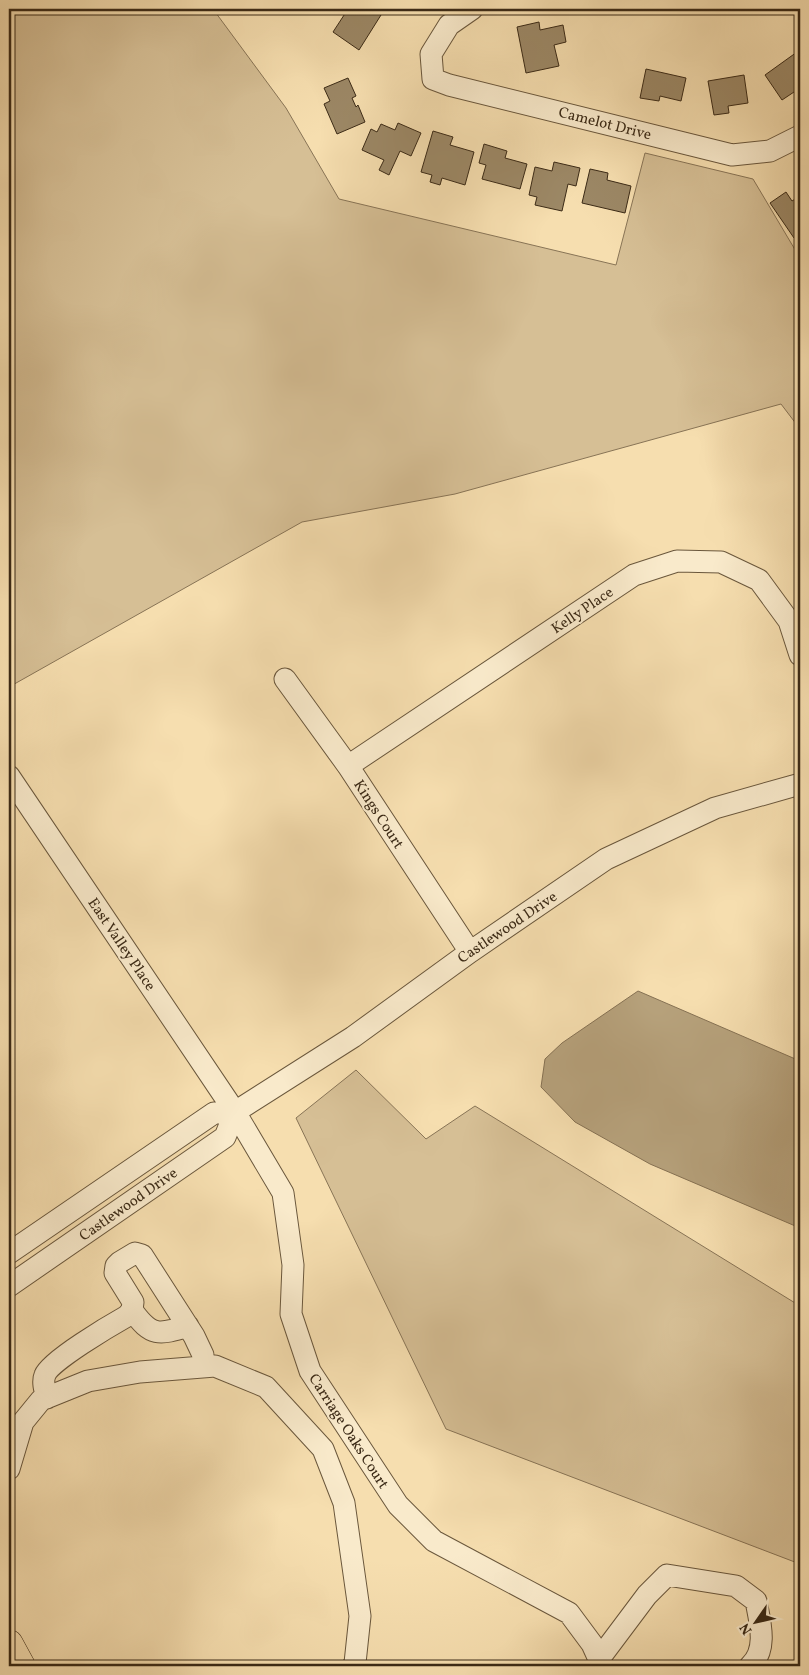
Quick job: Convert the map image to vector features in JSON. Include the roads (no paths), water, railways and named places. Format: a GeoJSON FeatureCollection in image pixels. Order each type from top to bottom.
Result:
{"type":"FeatureCollection","features":[{"type":"Feature","properties":{"kind":"main road"},"geometry":{"type":"LineString","coordinates":[[9,1644],[21,1666]]}},
{"type":"Feature","properties":{"kind":"street","name":"Camelot Drive"},"geometry":{"type":"LineString","coordinates":[[472,9],[449,25],[431,54],[433,79],[449,85],[732,155],[770,151],[800,136]]}},
{"type":"Feature","properties":{"kind":"street","name":"Kelly Place"},"geometry":{"type":"LineString","coordinates":[[348,766],[634,575],[677,561],[721,562],[759,580],[789,621],[800,655]]}},
{"type":"Feature","properties":{"kind":"street","name":"Kings Court"},"geometry":{"type":"LineString","coordinates":[[285,679],[348,766],[470,952]]}},
{"type":"Feature","properties":{"kind":"street","name":"East Valley Place"},"geometry":{"type":"LineString","coordinates":[[9,776],[235,1112]]}},
{"type":"Feature","properties":{"kind":"street","name":"Castlewood Drive"},"geometry":{"type":"LineString","coordinates":[[9,1253],[214,1113],[235,1112],[353,1037],[470,952],[606,860],[715,808],[800,784]]}},
{"type":"Feature","properties":{"kind":"street","name":"Castlewood Drive"},"geometry":{"type":"LineString","coordinates":[[9,1286],[224,1137],[235,1112]]}},
{"type":"Feature","properties":{"kind":"street","name":"Carriage Oaks Court"},"geometry":{"type":"LineString","coordinates":[[235,1112],[283,1193],[293,1265],[291,1314],[310,1371],[398,1505],[434,1540],[569,1613],[592,1644],[600,1663]]}},
{"type":"Feature","properties":{"kind":"street"},"geometry":{"type":"LineString","coordinates":[[47,1398],[43,1384],[44,1375],[49,1368],[88,1340],[127,1316],[132,1310],[133,1302],[115,1273],[116,1266],[134,1253],[142,1255],[188,1326],[203,1355],[203,1367]]}},
{"type":"Feature","properties":{"kind":"street"},"geometry":{"type":"LineString","coordinates":[[132,1310],[142,1323],[150,1330],[158,1333],[166,1333],[188,1326]]}},
{"type":"Feature","properties":{"kind":"street"},"geometry":{"type":"LineString","coordinates":[[9,1469],[23,1422],[42,1400],[88,1381],[140,1372],[215,1366],[266,1388],[323,1449],[344,1503],[360,1616],[355,1665]]}},
{"type":"Feature","properties":{"kind":"street","name":"Carriage Oaks Court"},"geometry":{"type":"LineString","coordinates":[[600,1663],[647,1596],[667,1575],[736,1586],[756,1601],[762,1635],[756,1661],[750,1666]]}}]}
